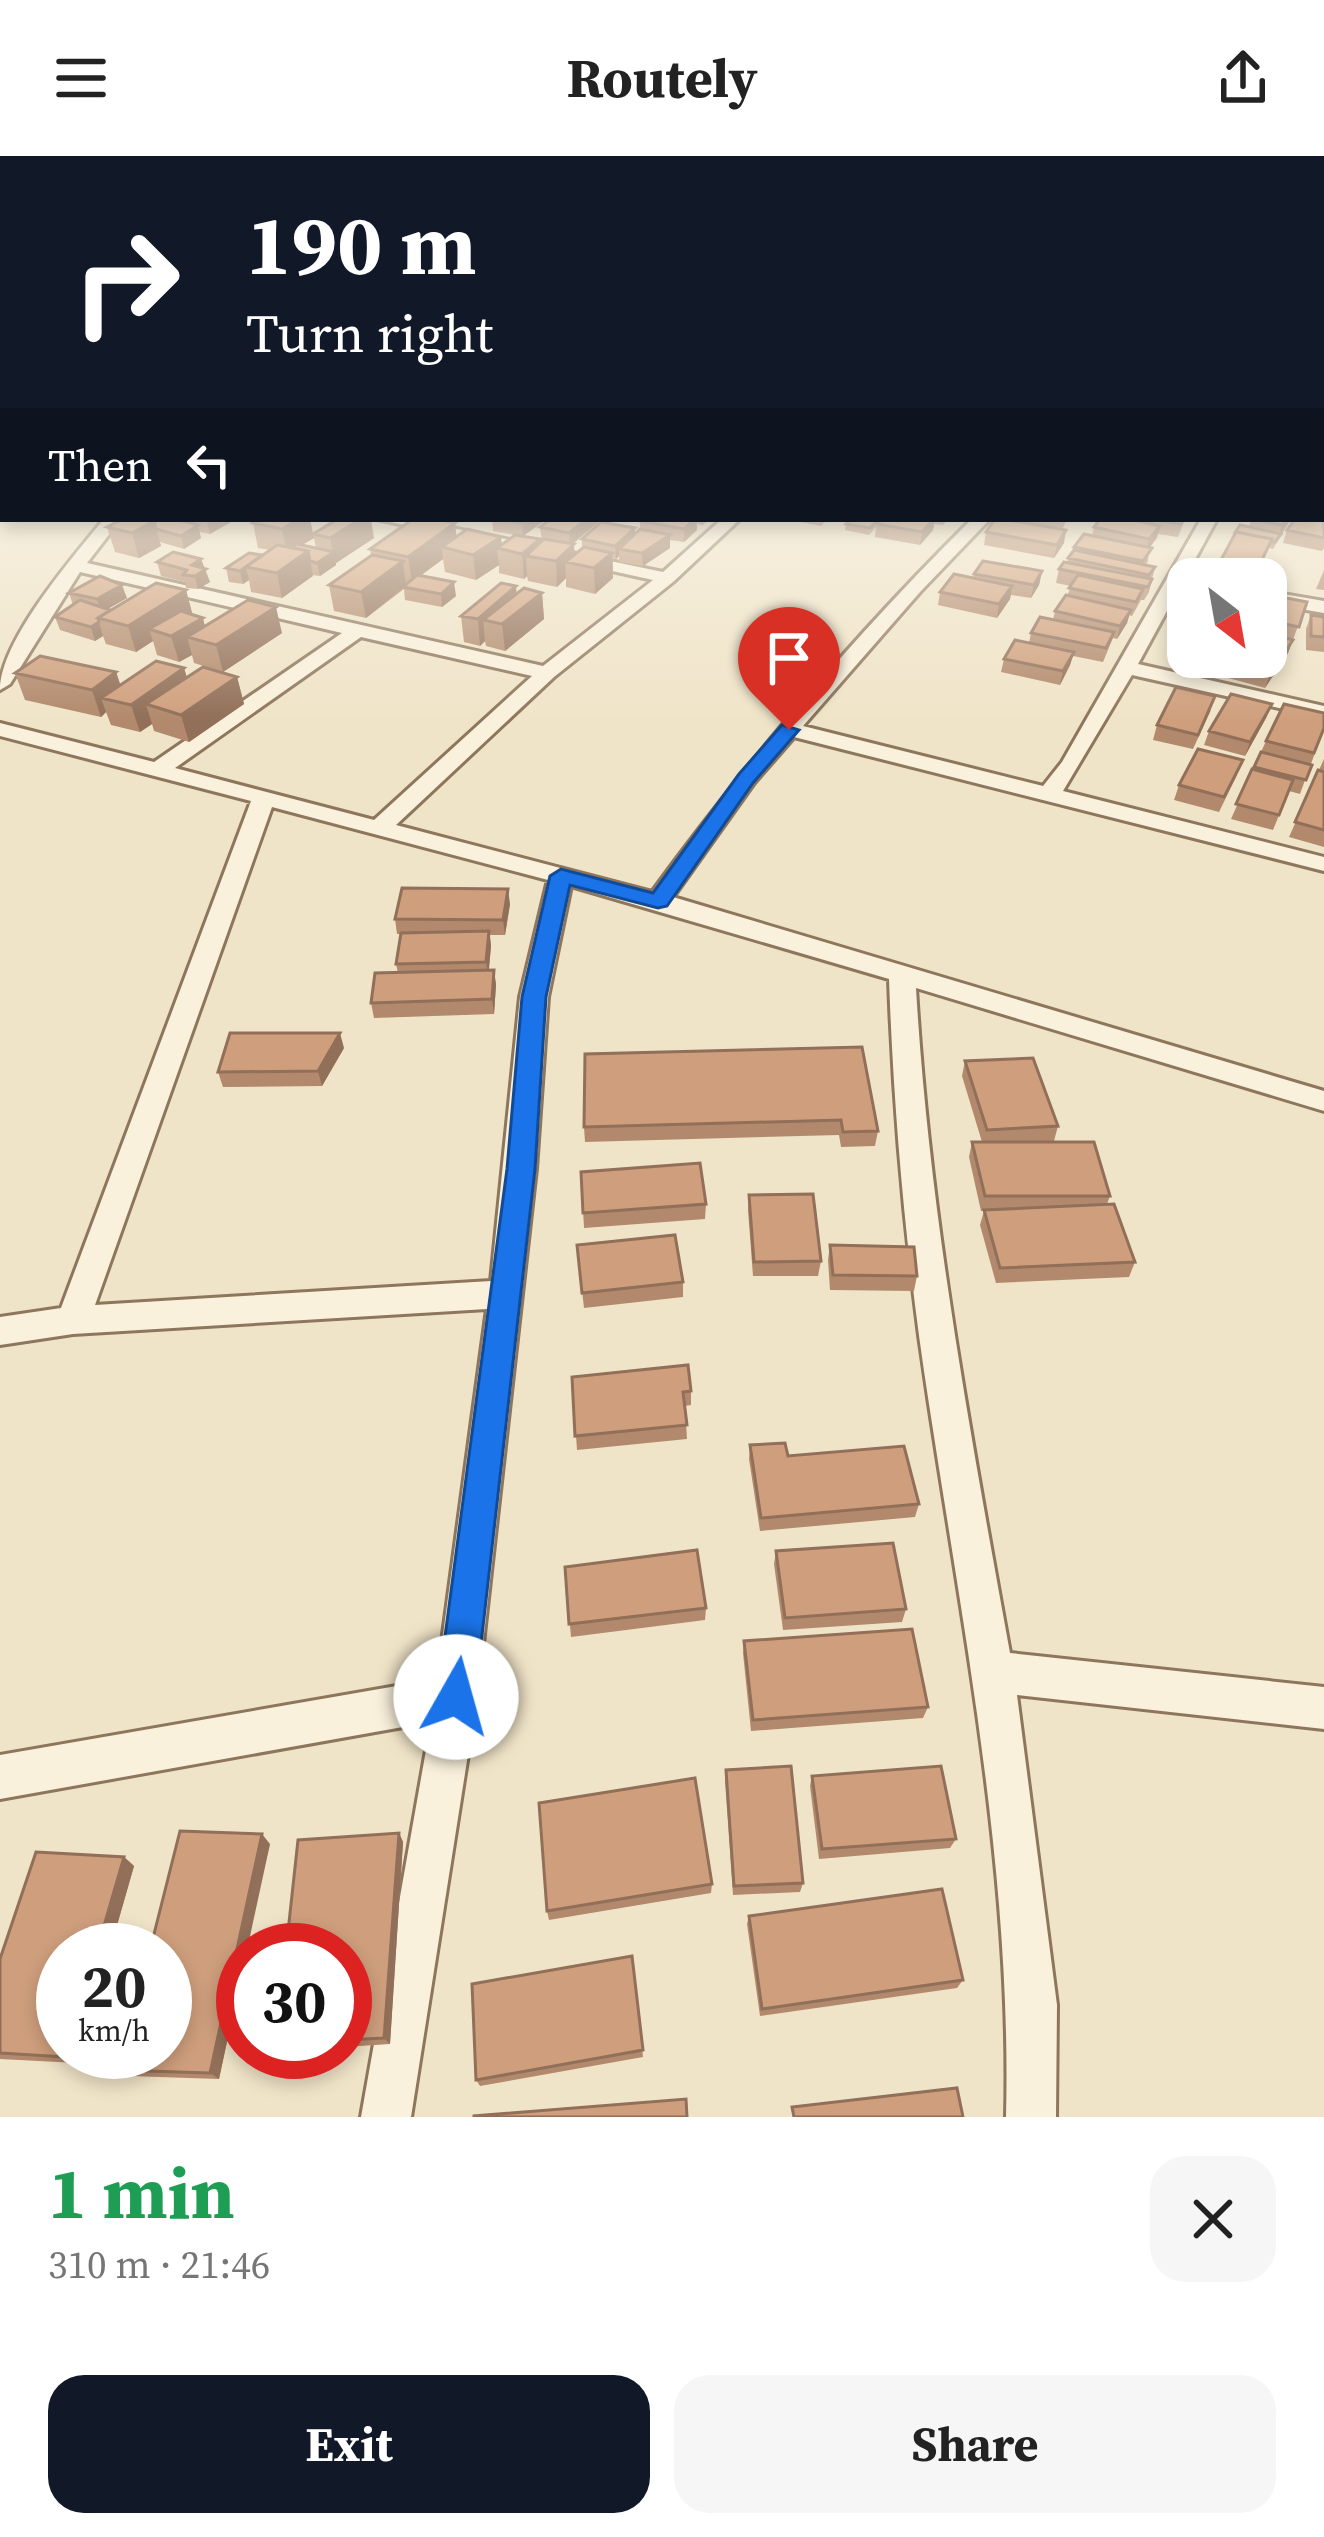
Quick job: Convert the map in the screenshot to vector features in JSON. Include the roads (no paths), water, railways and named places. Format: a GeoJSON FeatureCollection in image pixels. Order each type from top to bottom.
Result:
{"type":"FeatureCollection","features":[{"type":"Feature","properties":{"kind":"street"},"geometry":{"type":"LineString","coordinates":[[0,684],[98,538]]}},
{"type":"Feature","properties":{"kind":"street"},"geometry":{"type":"LineString","coordinates":[[476,538],[667,578]]}},
{"type":"Feature","properties":{"kind":"street"},"geometry":{"type":"LineString","coordinates":[[380,827],[547,674],[712,538]]}},
{"type":"Feature","properties":{"kind":"street"},"geometry":{"type":"LineString","coordinates":[[658,902],[746,778],[963,538]]}},
{"type":"Feature","properties":{"kind":"street"},"geometry":{"type":"LineString","coordinates":[[75,566],[547,674]]}},
{"type":"Feature","properties":{"kind":"street"},"geometry":{"type":"LineString","coordinates":[[1287,601],[1324,607]]}},
{"type":"Feature","properties":{"kind":"street"},"geometry":{"type":"LineString","coordinates":[[1050,793],[1167,605]]}},
{"type":"Feature","properties":{"kind":"street"},"geometry":{"type":"LineString","coordinates":[[156,771],[354,633]]}},
{"type":"Feature","properties":{"kind":"street"},"geometry":{"type":"LineString","coordinates":[[1127,668],[1324,712]]}},
{"type":"Feature","properties":{"kind":"street"},"geometry":{"type":"LineString","coordinates":[[789,730],[1324,864]]}},
{"type":"Feature","properties":{"kind":"street"},"geometry":{"type":"LineString","coordinates":[[1,731],[658,902],[1324,1101]]}},
{"type":"Feature","properties":{"kind":"street"},"geometry":{"type":"LineString","coordinates":[[73,1320],[263,799]]}},
{"type":"Feature","properties":{"kind":"street"},"geometry":{"type":"LineString","coordinates":[[386,2117],[456,1697],[521,1169],[534,997],[561,876]]}},
{"type":"Feature","properties":{"kind":"street"},"geometry":{"type":"LineString","coordinates":[[902,974],[910,1120],[946,1400],[993,1672],[1033,2005],[1030,2117]]}},
{"type":"Feature","properties":{"kind":"street"},"geometry":{"type":"LineString","coordinates":[[0,1331],[73,1320],[506,1294]]}},
{"type":"Feature","properties":{"kind":"street"},"geometry":{"type":"LineString","coordinates":[[993,1672],[1324,1708]]}},
{"type":"Feature","properties":{"kind":"street"},"geometry":{"type":"LineString","coordinates":[[0,1777],[456,1697]]}}]}
